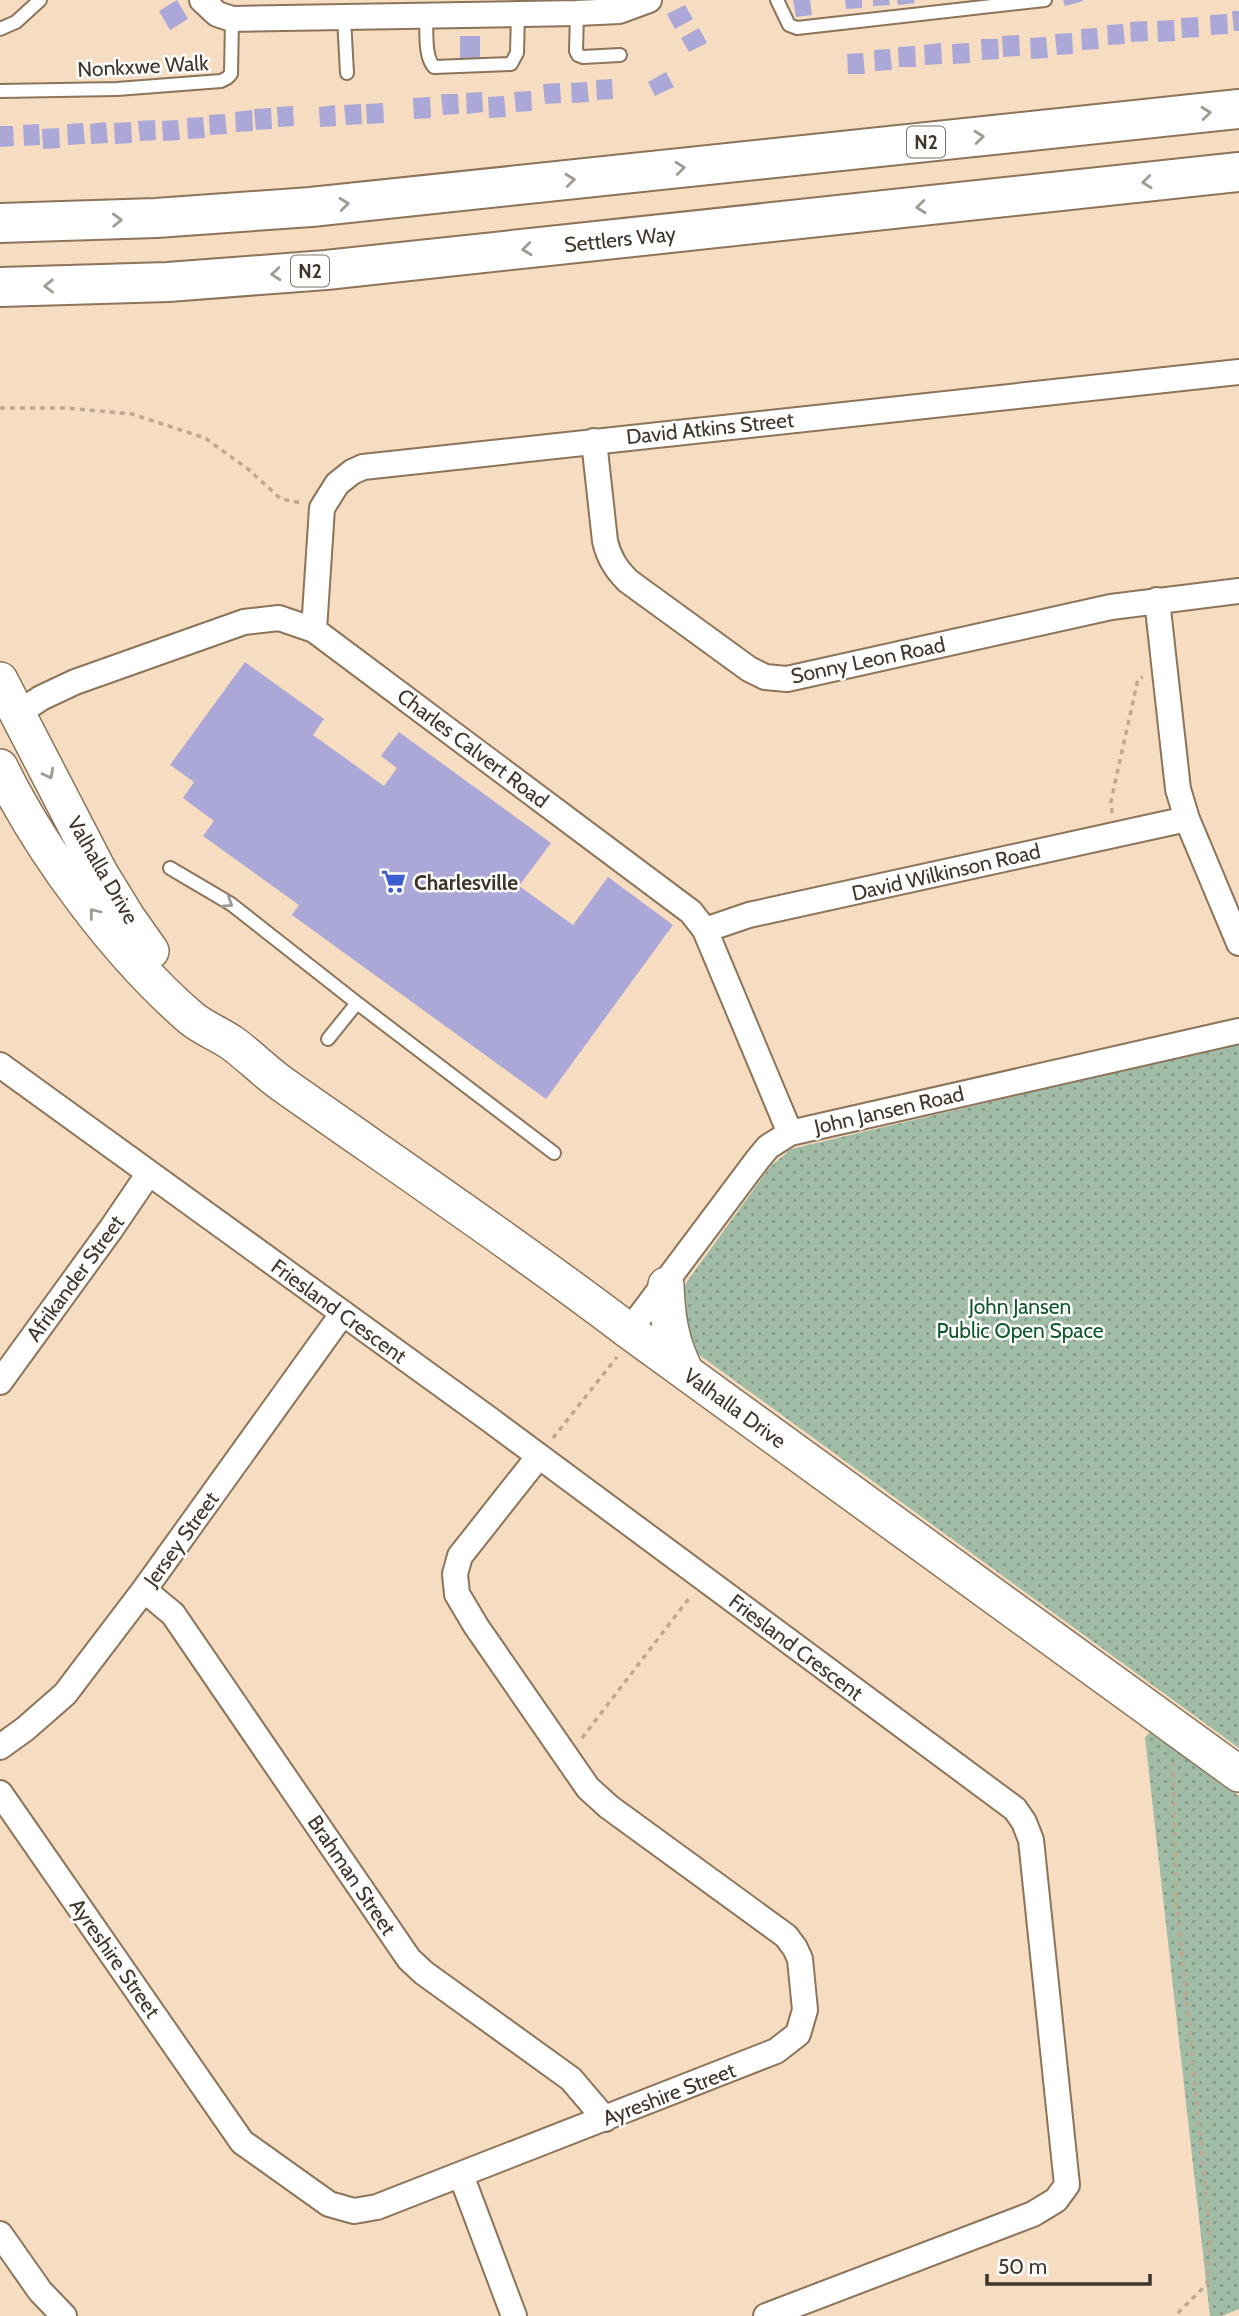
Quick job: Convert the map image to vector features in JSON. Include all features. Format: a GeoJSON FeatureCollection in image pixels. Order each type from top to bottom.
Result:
{"type":"FeatureCollection","features":[{"type":"Feature","properties":{"kind":"highway","name":"N2"},"geometry":{"type":"LineString","coordinates":[[0,223],[156,218],[311,207],[1239,109]]}},
{"type":"Feature","properties":{"kind":"highway","name":"Settlers Way"},"geometry":{"type":"LineString","coordinates":[[0,287],[129,284],[300,272],[1239,172]]}},
{"type":"Feature","properties":{"kind":"main road","name":"Valhalla Drive"},"geometry":{"type":"LineString","coordinates":[[0,680],[9,720],[127,917],[174,978],[232,1043],[276,1080],[548,1270],[623,1344],[686,1372],[1239,1773]]}},
{"type":"Feature","properties":{"kind":"main road","name":"Valhalla Drive"},"geometry":{"type":"LineString","coordinates":[[0,767],[24,811],[75,889],[104,926],[193,1019],[232,1043]]}},
{"type":"Feature","properties":{"kind":"main road"},"geometry":{"type":"LineString","coordinates":[[666,1285],[666,1309],[671,1337],[686,1372]]}},
{"type":"Feature","properties":{"kind":"street"},"geometry":{"type":"LineString","coordinates":[[202,0],[217,14],[233,19],[354,12],[426,15],[503,9],[577,13],[619,11],[649,0]]}},
{"type":"Feature","properties":{"kind":"street","name":"David Atkins Street"},"geometry":{"type":"LineString","coordinates":[[322,508],[337,484],[363,467],[1239,372]]}},
{"type":"Feature","properties":{"kind":"street","name":"Sonny Leon Road"},"geometry":{"type":"LineString","coordinates":[[594,441],[605,541],[620,573],[628,582],[738,661],[765,677],[787,679],[1111,607],[1239,591]]}},
{"type":"Feature","properties":{"kind":"street"},"geometry":{"type":"LineString","coordinates":[[314,629],[322,508]]}},
{"type":"Feature","properties":{"kind":"street"},"geometry":{"type":"LineString","coordinates":[[1157,600],[1178,789],[1187,819],[1239,943]]}},
{"type":"Feature","properties":{"kind":"street","name":"Charles Calvert Road"},"geometry":{"type":"LineString","coordinates":[[9,720],[41,698],[75,682],[244,622],[279,618],[314,629],[682,904],[705,930],[790,1133]]}},
{"type":"Feature","properties":{"kind":"street","name":"David Wilkinson Road"},"geometry":{"type":"LineString","coordinates":[[705,930],[749,915],[1187,819]]}},
{"type":"Feature","properties":{"kind":"street","name":"John Jansen Road"},"geometry":{"type":"LineString","coordinates":[[623,1344],[758,1159],[768,1147],[790,1133],[1239,1031]]}},
{"type":"Feature","properties":{"kind":"street","name":"Friesland Crescent"},"geometry":{"type":"LineString","coordinates":[[0,1065],[539,1456],[1015,1809],[1024,1822],[1031,1840],[1067,2185],[1056,2200],[1033,2214],[766,2316]]}},
{"type":"Feature","properties":{"kind":"street","name":"Afrikander Street"},"geometry":{"type":"LineString","coordinates":[[0,1382],[149,1173]]}},
{"type":"Feature","properties":{"kind":"street","name":"Jersey Street"},"geometry":{"type":"LineString","coordinates":[[0,1746],[25,1729],[65,1694],[144,1590],[343,1313]]}},
{"type":"Feature","properties":{"kind":"street","name":"Ayreshire Street"},"geometry":{"type":"LineString","coordinates":[[0,1793],[242,2142],[329,2204],[354,2211],[377,2207],[776,2051],[798,2034],[805,2010],[800,1959],[795,1948],[786,1936],[608,1807],[588,1788],[476,1626],[457,1594],[455,1574],[460,1556],[539,1456]]}},
{"type":"Feature","properties":{"kind":"street","name":"Brahman Street"},"geometry":{"type":"LineString","coordinates":[[144,1590],[173,1614],[410,1959],[424,1973],[571,2079],[604,2119]]}},
{"type":"Feature","properties":{"kind":"street"},"geometry":{"type":"LineString","coordinates":[[461,2175],[514,2316]]}},
{"type":"Feature","properties":{"kind":"street"},"geometry":{"type":"LineString","coordinates":[[0,2234],[40,2291],[64,2316]]}},
{"type":"Feature","properties":{"kind":"lane"},"geometry":{"type":"LineString","coordinates":[[0,29],[16,22],[40,0]]}},
{"type":"Feature","properties":{"kind":"lane"},"geometry":{"type":"LineString","coordinates":[[776,0],[789,25],[797,28],[1045,0]]}},
{"type":"Feature","properties":{"kind":"lane"},"geometry":{"type":"LineString","coordinates":[[426,15],[430,65],[511,64],[517,53],[503,9]]}},
{"type":"Feature","properties":{"kind":"lane"},"geometry":{"type":"LineString","coordinates":[[347,73],[354,12]]}},
{"type":"Feature","properties":{"kind":"lane"},"geometry":{"type":"LineString","coordinates":[[577,13],[576,44],[579,55],[620,55]]}},
{"type":"Feature","properties":{"kind":"lane","name":"Nonkxwe Walk"},"geometry":{"type":"LineString","coordinates":[[0,91],[117,89],[221,81],[231,74],[233,19]]}},
{"type":"Feature","properties":{"kind":"lane"},"geometry":{"type":"LineString","coordinates":[[170,868],[231,904],[554,1153]]}},
{"type":"Feature","properties":{"kind":"lane"},"geometry":{"type":"LineString","coordinates":[[328,1039],[357,1003]]}},
{"type":"Feature","properties":{"kind":"path"},"geometry":{"type":"LineString","coordinates":[[0,408],[66,408],[132,414],[205,438],[248,469],[281,499],[322,508]]}},
{"type":"Feature","properties":{"kind":"path"},"geometry":{"type":"LineString","coordinates":[[1113,835],[1111,800],[1138,678],[1165,668]]}},
{"type":"Feature","properties":{"kind":"path"},"geometry":{"type":"LineString","coordinates":[[539,1456],[623,1344]]}},
{"type":"Feature","properties":{"kind":"path"},"geometry":{"type":"LineString","coordinates":[[567,1757],[704,1578]]}},
{"type":"Feature","properties":{"kind":"path"},"geometry":{"type":"LineString","coordinates":[[1173,1757],[1176,1895],[1210,2236],[1207,2284],[1175,2316]]}},
{"type":"Feature","properties":{"kind":"green space","name":"John Jansen Public Open Space"},"geometry":{"type":"Polygon","coordinates":[[[1239,1043],[1239,1748],[698,1354],[687,1330],[683,1301],[686,1283],[770,1167],[791,1149],[1239,1043]]]}},
{"type":"Feature","properties":{"kind":"green space"},"geometry":{"type":"Polygon","coordinates":[[[1155,1728],[1239,1796],[1239,2309],[1222,2316],[1210,2316],[1145,1737],[1155,1728]]]}},
{"type":"Feature","properties":{"kind":"building"},"geometry":{"type":"Polygon","coordinates":[[[177,0],[188,19],[170,30],[159,11],[177,0]]]}},
{"type":"Feature","properties":{"kind":"building"},"geometry":{"type":"Polygon","coordinates":[[[793,0],[810,0],[812,15],[796,17],[793,0]]]}},
{"type":"Feature","properties":{"kind":"building"},"geometry":{"type":"Polygon","coordinates":[[[845,0],[862,0],[862,8],[846,9],[845,0]]]}},
{"type":"Feature","properties":{"kind":"building"},"geometry":{"type":"Polygon","coordinates":[[[873,0],[889,0],[890,5],[873,6],[873,0]]]}},
{"type":"Feature","properties":{"kind":"building"},"geometry":{"type":"Polygon","coordinates":[[[897,0],[914,0],[915,3],[898,5],[897,0]]]}},
{"type":"Feature","properties":{"kind":"building"},"geometry":{"type":"Polygon","coordinates":[[[1063,0],[1083,0],[1083,1],[1065,6],[1063,0]]]}},
{"type":"Feature","properties":{"kind":"building"},"geometry":{"type":"Polygon","coordinates":[[[685,5],[693,19],[675,29],[667,14],[685,5]]]}},
{"type":"Feature","properties":{"kind":"building"},"geometry":{"type":"Polygon","coordinates":[[[1232,11],[1239,11],[1239,31],[1234,31],[1232,11]]]}},
{"type":"Feature","properties":{"kind":"building"},"geometry":{"type":"Polygon","coordinates":[[[1227,14],[1228,34],[1211,35],[1210,15],[1227,14]]]}},
{"type":"Feature","properties":{"kind":"building"},"geometry":{"type":"Polygon","coordinates":[[[1198,17],[1199,37],[1182,38],[1181,18],[1198,17]]]}},
{"type":"Feature","properties":{"kind":"building"},"geometry":{"type":"Polygon","coordinates":[[[1174,20],[1175,41],[1158,42],[1157,21],[1174,20]]]}},
{"type":"Feature","properties":{"kind":"building"},"geometry":{"type":"Polygon","coordinates":[[[1147,21],[1148,41],[1131,42],[1130,22],[1147,21]]]}},
{"type":"Feature","properties":{"kind":"building"},"geometry":{"type":"Polygon","coordinates":[[[1123,24],[1125,44],[1108,45],[1107,25],[1123,24]]]}},
{"type":"Feature","properties":{"kind":"building"},"geometry":{"type":"Polygon","coordinates":[[[699,28],[707,43],[689,52],[681,38],[699,28]]]}},
{"type":"Feature","properties":{"kind":"building"},"geometry":{"type":"Polygon","coordinates":[[[1097,28],[1099,49],[1082,50],[1081,29],[1097,28]]]}},
{"type":"Feature","properties":{"kind":"building"},"geometry":{"type":"Polygon","coordinates":[[[1072,33],[1073,54],[1057,55],[1055,34],[1072,33]]]}},
{"type":"Feature","properties":{"kind":"building"},"geometry":{"type":"Polygon","coordinates":[[[1019,35],[1020,56],[1003,57],[1002,36],[1019,35]]]}},
{"type":"Feature","properties":{"kind":"building"},"geometry":{"type":"Polygon","coordinates":[[[460,36],[480,36],[480,60],[460,60],[460,36]]]}},
{"type":"Feature","properties":{"kind":"building"},"geometry":{"type":"Polygon","coordinates":[[[1046,37],[1048,58],[1031,59],[1030,38],[1046,37]]]}},
{"type":"Feature","properties":{"kind":"building"},"geometry":{"type":"Polygon","coordinates":[[[981,39],[998,39],[999,59],[982,60],[981,39]]]}},
{"type":"Feature","properties":{"kind":"building"},"geometry":{"type":"Polygon","coordinates":[[[941,43],[942,64],[925,65],[924,45],[941,43]]]}},
{"type":"Feature","properties":{"kind":"building"},"geometry":{"type":"Polygon","coordinates":[[[969,43],[970,63],[953,64],[952,44],[969,43]]]}},
{"type":"Feature","properties":{"kind":"building"},"geometry":{"type":"Polygon","coordinates":[[[915,46],[916,67],[899,67],[898,47],[915,46]]]}},
{"type":"Feature","properties":{"kind":"building"},"geometry":{"type":"Polygon","coordinates":[[[890,49],[892,70],[875,71],[874,50],[890,49]]]}},
{"type":"Feature","properties":{"kind":"building"},"geometry":{"type":"Polygon","coordinates":[[[863,53],[865,74],[848,74],[847,54],[863,53]]]}},
{"type":"Feature","properties":{"kind":"building"},"geometry":{"type":"Polygon","coordinates":[[[666,72],[674,87],[655,96],[648,82],[666,72]]]}},
{"type":"Feature","properties":{"kind":"building"},"geometry":{"type":"Polygon","coordinates":[[[612,79],[613,99],[597,100],[596,80],[612,79]]]}},
{"type":"Feature","properties":{"kind":"building"},"geometry":{"type":"Polygon","coordinates":[[[587,82],[589,102],[572,103],[571,83],[587,82]]]}},
{"type":"Feature","properties":{"kind":"building"},"geometry":{"type":"Polygon","coordinates":[[[560,83],[561,103],[545,104],[543,84],[560,83]]]}},
{"type":"Feature","properties":{"kind":"building"},"geometry":{"type":"Polygon","coordinates":[[[531,91],[532,111],[516,112],[514,92],[531,91]]]}},
{"type":"Feature","properties":{"kind":"building"},"geometry":{"type":"Polygon","coordinates":[[[482,92],[483,112],[467,114],[466,93],[482,92]]]}},
{"type":"Feature","properties":{"kind":"building"},"geometry":{"type":"Polygon","coordinates":[[[441,94],[458,94],[459,114],[443,115],[441,94]]]}},
{"type":"Feature","properties":{"kind":"building"},"geometry":{"type":"Polygon","coordinates":[[[504,96],[506,117],[489,118],[488,97],[504,96]]]}},
{"type":"Feature","properties":{"kind":"building"},"geometry":{"type":"Polygon","coordinates":[[[430,97],[431,118],[414,119],[413,98],[430,97]]]}},
{"type":"Feature","properties":{"kind":"building"},"geometry":{"type":"Polygon","coordinates":[[[383,103],[384,123],[367,124],[366,104],[383,103]]]}},
{"type":"Feature","properties":{"kind":"building"},"geometry":{"type":"Polygon","coordinates":[[[361,104],[362,124],[346,125],[344,105],[361,104]]]}},
{"type":"Feature","properties":{"kind":"building"},"geometry":{"type":"Polygon","coordinates":[[[335,105],[336,126],[320,127],[319,107],[335,105]]]}},
{"type":"Feature","properties":{"kind":"building"},"geometry":{"type":"Polygon","coordinates":[[[293,106],[294,126],[278,127],[277,107],[293,106]]]}},
{"type":"Feature","properties":{"kind":"building"},"geometry":{"type":"Polygon","coordinates":[[[271,108],[272,129],[256,130],[254,109],[271,108]]]}},
{"type":"Feature","properties":{"kind":"building"},"geometry":{"type":"Polygon","coordinates":[[[252,110],[253,131],[236,132],[235,112],[252,110]]]}},
{"type":"Feature","properties":{"kind":"building"},"geometry":{"type":"Polygon","coordinates":[[[225,114],[227,134],[210,135],[209,115],[225,114]]]}},
{"type":"Feature","properties":{"kind":"building"},"geometry":{"type":"Polygon","coordinates":[[[203,117],[205,138],[188,139],[187,118],[203,117]]]}},
{"type":"Feature","properties":{"kind":"building"},"geometry":{"type":"Polygon","coordinates":[[[155,120],[156,140],[140,141],[138,121],[155,120]]]}},
{"type":"Feature","properties":{"kind":"building"},"geometry":{"type":"Polygon","coordinates":[[[178,120],[180,140],[163,141],[162,121],[178,120]]]}},
{"type":"Feature","properties":{"kind":"building"},"geometry":{"type":"Polygon","coordinates":[[[106,122],[108,143],[91,144],[90,124],[106,122]]]}},
{"type":"Feature","properties":{"kind":"building"},"geometry":{"type":"Polygon","coordinates":[[[131,122],[132,143],[115,144],[114,123],[131,122]]]}},
{"type":"Feature","properties":{"kind":"building"},"geometry":{"type":"Polygon","coordinates":[[[83,123],[85,144],[68,145],[67,124],[83,123]]]}},
{"type":"Feature","properties":{"kind":"building"},"geometry":{"type":"Polygon","coordinates":[[[39,124],[40,145],[24,146],[23,125],[39,124]]]}},
{"type":"Feature","properties":{"kind":"building"},"geometry":{"type":"Polygon","coordinates":[[[0,126],[13,126],[14,146],[0,147],[0,126]]]}},
{"type":"Feature","properties":{"kind":"building"},"geometry":{"type":"Polygon","coordinates":[[[59,128],[60,148],[43,149],[42,129],[59,128]]]}},
{"type":"Feature","properties":{"kind":"building","name":"Charlesville"},"geometry":{"type":"Polygon","coordinates":[[[245,662],[324,719],[313,735],[384,786],[397,768],[381,756],[399,732],[551,843],[519,886],[573,925],[608,877],[673,925],[546,1099],[292,915],[299,905],[203,836],[214,821],[183,798],[194,782],[170,765],[245,662]]]}},
{"type":"Feature","properties":{"kind":"place","name":"Charlesville"},"geometry":{"type":"Point","coordinates":[394,882]}}]}
